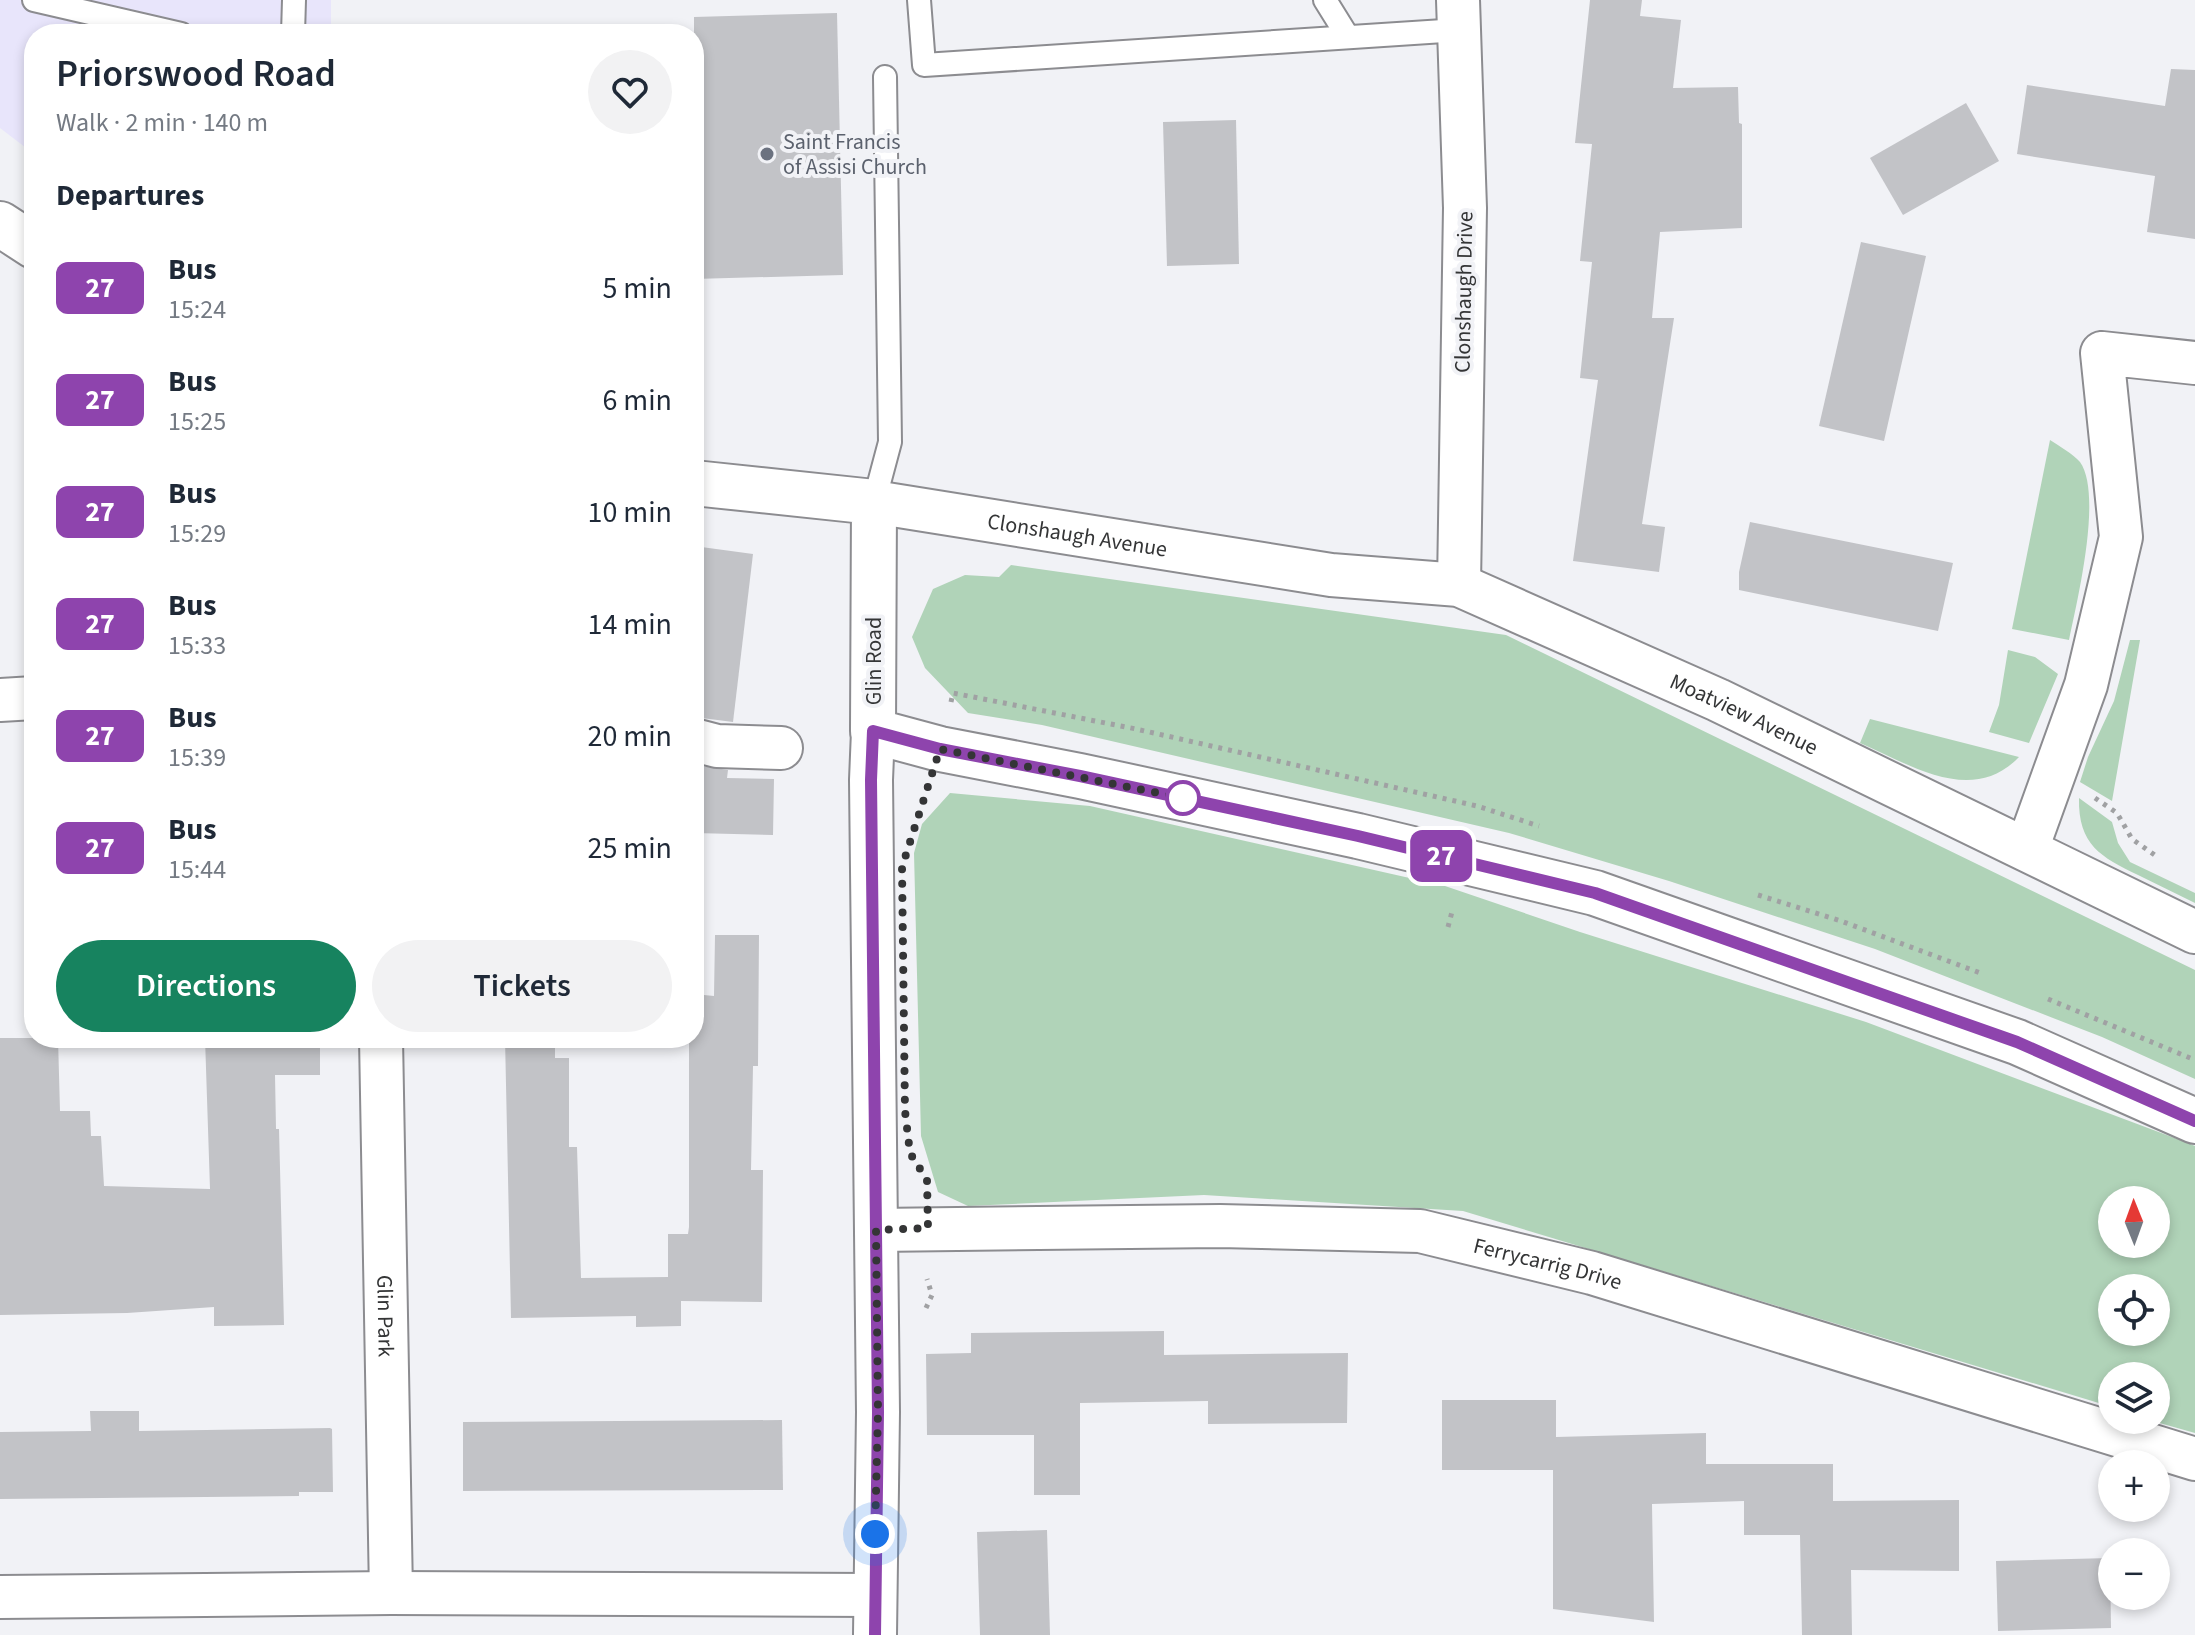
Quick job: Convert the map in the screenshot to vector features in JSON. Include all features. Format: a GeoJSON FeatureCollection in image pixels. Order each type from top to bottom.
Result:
{"type":"FeatureCollection","features":[{"type":"Feature","properties":{"kind":"street","name":"Clonshaugh Drive"},"geometry":{"type":"LineString","coordinates":[[1458,15],[1465,208],[1459,585]]}},
{"type":"Feature","properties":{"kind":"street"},"geometry":{"type":"LineString","coordinates":[[0,224],[24,240]]}},
{"type":"Feature","properties":{"kind":"street"},"geometry":{"type":"LineString","coordinates":[[2027,849],[2086,685],[2121,537],[2102,353],[2195,363]]}},
{"type":"Feature","properties":{"kind":"street","name":"Clonshaugh Avenue"},"geometry":{"type":"LineString","coordinates":[[704,484],[874,502],[1331,575],[1459,585]]}},
{"type":"Feature","properties":{"kind":"street","name":"Glin Road"},"geometry":{"type":"LineString","coordinates":[[874,502],[871,780],[878,1412],[874,1615]]}},
{"type":"Feature","properties":{"kind":"street","name":"Moatview Avenue"},"geometry":{"type":"LineString","coordinates":[[1459,585],[1718,700],[2195,932]]}},
{"type":"Feature","properties":{"kind":"street"},"geometry":{"type":"LineString","coordinates":[[0,700],[24,699]]}},
{"type":"Feature","properties":{"kind":"street"},"geometry":{"type":"LineString","coordinates":[[873,731],[940,749],[1358,836],[1595,893],[2017,1042],[2195,1121]]}},
{"type":"Feature","properties":{"kind":"street"},"geometry":{"type":"LineString","coordinates":[[704,743],[717,746],[781,748]]}},
{"type":"Feature","properties":{"kind":"street","name":"Glin Park"},"geometry":{"type":"LineString","coordinates":[[381,1048],[391,1593]]}},
{"type":"Feature","properties":{"kind":"street","name":"Ferrycarrig Drive"},"geometry":{"type":"LineString","coordinates":[[876,1230],[1220,1226],[1420,1231],[1592,1273],[2195,1459]]}},
{"type":"Feature","properties":{"kind":"street"},"geometry":{"type":"LineString","coordinates":[[0,1597],[391,1593],[874,1615]]}},
{"type":"Feature","properties":{"kind":"lane"},"geometry":{"type":"LineString","coordinates":[[34,0],[138,24]]}},
{"type":"Feature","properties":{"kind":"lane"},"geometry":{"type":"LineString","coordinates":[[293,24],[294,0]]}},
{"type":"Feature","properties":{"kind":"lane"},"geometry":{"type":"LineString","coordinates":[[919,0],[924,65],[1348,37],[1458,15]]}},
{"type":"Feature","properties":{"kind":"lane"},"geometry":{"type":"LineString","coordinates":[[1325,0],[1348,37]]}},
{"type":"Feature","properties":{"kind":"lane"},"geometry":{"type":"LineString","coordinates":[[874,502],[890,442],[885,77]]}},
{"type":"Feature","properties":{"kind":"path"},"geometry":{"type":"LineString","coordinates":[[940,749],[953,693],[1136,729],[1477,806],[1553,830]]}},
{"type":"Feature","properties":{"kind":"path"},"geometry":{"type":"LineString","coordinates":[[2055,771],[2117,813],[2132,839],[2166,862]]}},
{"type":"Feature","properties":{"kind":"path"},"geometry":{"type":"LineString","coordinates":[[1750,892],[1841,921],[1984,975]]}},
{"type":"Feature","properties":{"kind":"path"},"geometry":{"type":"LineString","coordinates":[[2042,996],[2195,1060]]}},
{"type":"Feature","properties":{"kind":"path"},"geometry":{"type":"LineString","coordinates":[[926,1309],[932,1295],[927,1277],[928,1228]]}},
{"type":"Feature","properties":{"kind":"shaded area"},"geometry":{"type":"Polygon","coordinates":[[[0,0],[331,0],[331,24],[24,24],[24,146],[0,128],[0,0]]]}},
{"type":"Feature","properties":{"kind":"green space"},"geometry":{"type":"Polygon","coordinates":[[[2050,440],[2080,462],[2089,498],[2086,549],[2069,640],[2012,629],[2050,440]]]}},
{"type":"Feature","properties":{"kind":"green space"},"geometry":{"type":"Polygon","coordinates":[[[1011,565],[1506,635],[2195,970],[2195,1079],[2102,1037],[1875,949],[1669,881],[1509,833],[1042,725],[968,713],[925,668],[912,637],[933,589],[965,575],[999,577],[1011,565]]]}},
{"type":"Feature","properties":{"kind":"green space"},"geometry":{"type":"Polygon","coordinates":[[[2130,640],[2140,640],[2112,801],[2080,782],[2114,701],[2130,640]]]}},
{"type":"Feature","properties":{"kind":"green space"},"geometry":{"type":"Polygon","coordinates":[[[2008,650],[2035,657],[2058,674],[2029,743],[1989,732],[1999,705],[2008,650]]]}},
{"type":"Feature","properties":{"kind":"green space"},"geometry":{"type":"Polygon","coordinates":[[[1870,719],[2019,757],[2001,771],[1982,779],[1941,777],[1860,743],[1870,719]]]}},
{"type":"Feature","properties":{"kind":"green space"},"geometry":{"type":"Polygon","coordinates":[[[950,793],[1090,806],[1445,886],[1866,1022],[2195,1146],[2195,1433],[2170,1426],[2170,1362],[2098,1362],[2098,1403],[1463,1211],[1204,1195],[968,1206],[938,1192],[921,1136],[914,853],[922,824],[950,793]]]}},
{"type":"Feature","properties":{"kind":"green space"},"geometry":{"type":"Polygon","coordinates":[[[2079,798],[2112,822],[2118,843],[2130,862],[2195,893],[2195,903],[2113,862],[2094,847],[2083,827],[2079,798]]]}},
{"type":"Feature","properties":{"kind":"building"},"geometry":{"type":"Polygon","coordinates":[[[1590,0],[1642,0],[1640,16],[1681,20],[1673,88],[1738,87],[1739,123],[1742,124],[1742,228],[1660,232],[1652,318],[1674,318],[1642,524],[1665,527],[1659,572],[1573,561],[1598,380],[1580,378],[1592,262],[1580,261],[1592,144],[1575,143],[1590,0]]]}},
{"type":"Feature","properties":{"kind":"building","name":"Saint Francis of Assisi Church"},"geometry":{"type":"Polygon","coordinates":[[[837,13],[843,275],[704,279],[704,24],[694,24],[694,17],[837,13]]]}},
{"type":"Feature","properties":{"kind":"building"},"geometry":{"type":"Polygon","coordinates":[[[2171,69],[2195,70],[2195,239],[2147,232],[2155,176],[2017,154],[2027,85],[2165,106],[2171,69]]]}},
{"type":"Feature","properties":{"kind":"building"},"geometry":{"type":"Polygon","coordinates":[[[1966,103],[1999,161],[1903,215],[1870,158],[1966,103]]]}},
{"type":"Feature","properties":{"kind":"building"},"geometry":{"type":"Polygon","coordinates":[[[1236,120],[1239,264],[1167,266],[1163,122],[1236,120]]]}},
{"type":"Feature","properties":{"kind":"building"},"geometry":{"type":"Polygon","coordinates":[[[1861,242],[1926,256],[1884,441],[1819,426],[1861,242]]]}},
{"type":"Feature","properties":{"kind":"building"},"geometry":{"type":"Polygon","coordinates":[[[1750,522],[1953,563],[1938,631],[1739,590],[1739,572],[1750,522]]]}},
{"type":"Feature","properties":{"kind":"building"},"geometry":{"type":"Polygon","coordinates":[[[704,547],[753,554],[733,722],[704,718],[704,547]]]}},
{"type":"Feature","properties":{"kind":"building"},"geometry":{"type":"Polygon","coordinates":[[[704,766],[728,770],[727,778],[774,779],[773,835],[704,833],[704,766]]]}},
{"type":"Feature","properties":{"kind":"building"},"geometry":{"type":"Polygon","coordinates":[[[715,935],[759,935],[758,1066],[753,1066],[751,1170],[763,1170],[762,1302],[681,1301],[681,1326],[636,1327],[636,1316],[511,1318],[505,1048],[555,1048],[555,1058],[569,1058],[569,1147],[577,1147],[581,1278],[668,1277],[668,1234],[688,1234],[689,1227],[689,1048],[704,1048],[704,995],[714,996],[715,935]]]}},
{"type":"Feature","properties":{"kind":"building"},"geometry":{"type":"Polygon","coordinates":[[[0,1038],[24,1038],[24,1048],[58,1048],[60,1111],[90,1111],[91,1136],[101,1136],[104,1186],[210,1189],[205,1048],[320,1048],[320,1075],[275,1075],[284,1325],[214,1326],[214,1307],[127,1313],[0,1315],[0,1038]]]}},
{"type":"Feature","properties":{"kind":"building"},"geometry":{"type":"Polygon","coordinates":[[[1164,1331],[1164,1355],[1348,1353],[1347,1423],[1208,1424],[1208,1401],[1080,1403],[1080,1495],[1034,1495],[1034,1435],[927,1435],[926,1354],[971,1353],[971,1333],[1164,1331]]]}},
{"type":"Feature","properties":{"kind":"building"},"geometry":{"type":"Polygon","coordinates":[[[1442,1400],[1556,1400],[1556,1437],[1706,1433],[1706,1464],[1833,1464],[1833,1501],[1959,1500],[1959,1571],[1851,1570],[1852,1635],[1802,1635],[1800,1535],[1744,1535],[1744,1501],[1652,1504],[1654,1622],[1553,1609],[1553,1470],[1442,1470],[1442,1400]]]}},
{"type":"Feature","properties":{"kind":"building"},"geometry":{"type":"Polygon","coordinates":[[[90,1411],[139,1411],[139,1431],[330,1428],[333,1492],[299,1492],[299,1496],[0,1499],[0,1432],[91,1431],[90,1411]]]}},
{"type":"Feature","properties":{"kind":"building"},"geometry":{"type":"Polygon","coordinates":[[[782,1420],[783,1490],[463,1491],[463,1422],[782,1420]]]}},
{"type":"Feature","properties":{"kind":"building"},"geometry":{"type":"Polygon","coordinates":[[[1047,1530],[1050,1635],[980,1635],[977,1532],[1047,1530]]]}},
{"type":"Feature","properties":{"kind":"building"},"geometry":{"type":"Polygon","coordinates":[[[2098,1558],[2098,1610],[2111,1610],[2111,1628],[1998,1631],[1996,1561],[2098,1558]]]}},
{"type":"Feature","properties":{"kind":"bus line","name":"27"},"geometry":{"type":"LineString","coordinates":[[875,1635],[878,1412],[873,731],[940,749],[1358,836],[1595,893],[2017,1042],[2195,1121]]}},
{"type":"Feature","properties":{"kind":"place","name":"Saint Francis of Assisi Church"},"geometry":{"type":"Point","coordinates":[767,154]}},
{"type":"Feature","properties":{"kind":"route"},"geometry":{"type":"LineString","coordinates":[[875,1534],[878,1412],[876,1230],[928,1228],[927,1180],[910,1153],[905,1111],[902,867],[940,749],[1183,798]]}}]}
